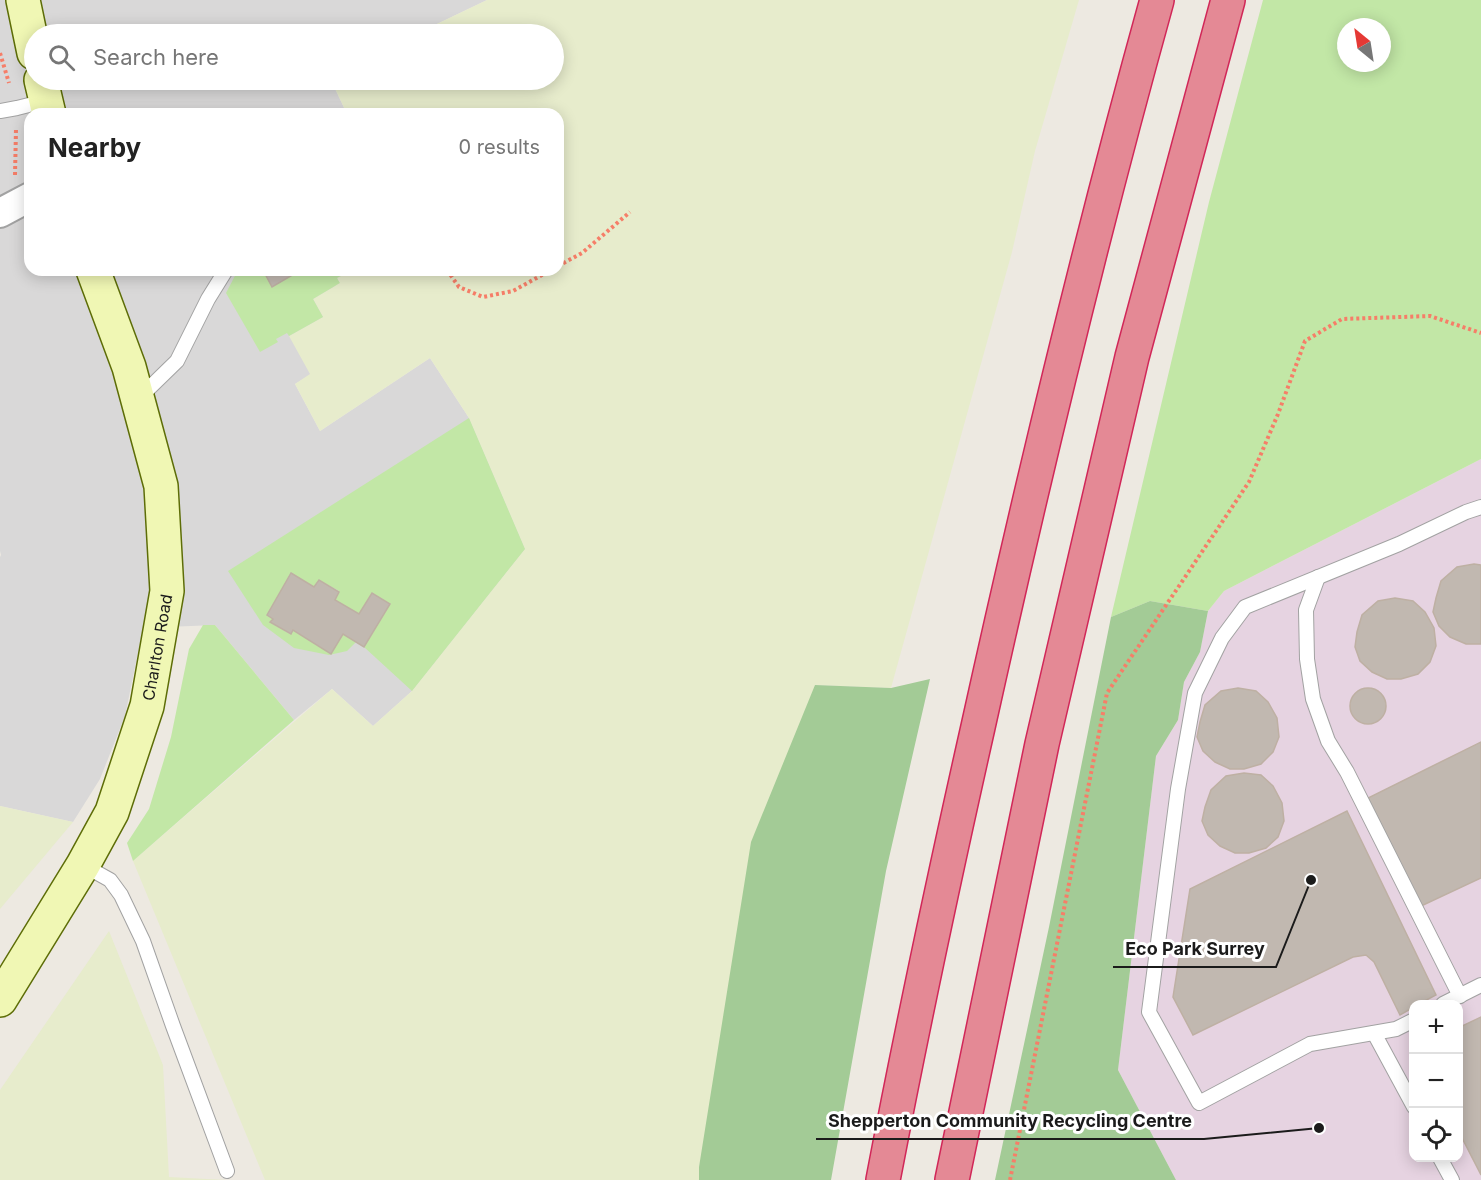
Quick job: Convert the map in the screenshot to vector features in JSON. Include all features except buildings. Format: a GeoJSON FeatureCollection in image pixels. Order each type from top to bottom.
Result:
{"type":"FeatureCollection","features":[{"type":"Feature","properties":{"kind":"highway"},"geometry":{"type":"LineString","coordinates":[[883,1180],[912,1027],[1048,419],[1156,0]]}},
{"type":"Feature","properties":{"kind":"highway"},"geometry":{"type":"LineString","coordinates":[[952,1180],[1042,744],[1129,369],[1228,0]]}},
{"type":"Feature","properties":{"kind":"street"},"geometry":{"type":"LineString","coordinates":[[22,0],[27,24]]}},
{"type":"Feature","properties":{"kind":"street"},"geometry":{"type":"LineString","coordinates":[[0,213],[24,199]]}},
{"type":"Feature","properties":{"kind":"street","name":"Charlton Road"},"geometry":{"type":"LineString","coordinates":[[0,1000],[112,812],[147,706],[167,591],[161,486],[129,367],[95,276]]}},
{"type":"Feature","properties":{"kind":"lane"},"geometry":{"type":"LineString","coordinates":[[0,111],[17,108],[45,98]]}},
{"type":"Feature","properties":{"kind":"lane"},"geometry":{"type":"LineString","coordinates":[[138,400],[177,360],[222,276]]}},
{"type":"Feature","properties":{"kind":"lane"},"geometry":{"type":"LineString","coordinates":[[1409,1022],[1396,1029],[1310,1044],[1199,1103],[1149,1012],[1178,789],[1195,693],[1222,638],[1245,607],[1399,544],[1481,507]]}},
{"type":"Feature","properties":{"kind":"lane"},"geometry":{"type":"LineString","coordinates":[[1318,578],[1306,610],[1307,659],[1312,699],[1328,741],[1347,772],[1460,996]]}},
{"type":"Feature","properties":{"kind":"lane"},"geometry":{"type":"LineString","coordinates":[[82,865],[110,880],[121,895],[143,941],[227,1171]]}},
{"type":"Feature","properties":{"kind":"lane"},"geometry":{"type":"LineString","coordinates":[[1452,1000],[1481,985]]}},
{"type":"Feature","properties":{"kind":"lane"},"geometry":{"type":"LineString","coordinates":[[1374,1032],[1409,1099]]}},
{"type":"Feature","properties":{"kind":"lane"},"geometry":{"type":"LineString","coordinates":[[1442,1162],[1452,1180]]}},
{"type":"Feature","properties":{"kind":"path"},"geometry":{"type":"LineString","coordinates":[[564,263],[582,253],[630,212]]}},
{"type":"Feature","properties":{"kind":"path"},"geometry":{"type":"LineString","coordinates":[[452,276],[459,286],[483,297],[513,291],[540,276]]}},
{"type":"Feature","properties":{"kind":"path"},"geometry":{"type":"LineString","coordinates":[[1010,1180],[1107,693],[1249,482],[1278,414],[1305,341],[1342,320],[1430,316],[1481,333]]}},
{"type":"Feature","properties":{"kind":"shaded area"},"geometry":{"type":"Polygon","coordinates":[[[0,0],[487,0],[437,24],[24,24],[24,90],[336,90],[344,108],[24,108],[24,276],[338,276],[310,375],[295,384],[320,431],[430,358],[469,418],[525,549],[412,691],[373,726],[332,689],[294,720],[215,625],[143,628],[125,716],[100,779],[73,822],[0,806],[0,0]]]}},
{"type":"Feature","properties":{"kind":"shaded area"},"geometry":{"type":"Polygon","coordinates":[[[1481,459],[1481,1180],[1176,1180],[1118,1070],[1156,756],[1178,720],[1184,682],[1200,652],[1208,611],[1224,591],[1481,459]]]}},
{"type":"Feature","properties":{"kind":"green space"},"geometry":{"type":"Polygon","coordinates":[[[487,0],[1079,0],[1035,151],[1012,252],[891,688],[815,685],[699,1167],[699,1180],[265,1180],[133,861],[332,689],[373,726],[412,691],[525,549],[469,418],[430,358],[320,431],[295,384],[310,374],[289,336],[323,317],[313,299],[340,283],[337,277],[564,276],[564,108],[344,108],[336,90],[564,90],[564,24],[437,24],[487,0]]]}},
{"type":"Feature","properties":{"kind":"green space"},"geometry":{"type":"Polygon","coordinates":[[[1263,0],[1481,0],[1481,459],[1224,591],[1208,611],[1150,601],[1111,617],[1209,202],[1263,0]]]}},
{"type":"Feature","properties":{"kind":"green space"},"geometry":{"type":"Polygon","coordinates":[[[235,276],[266,276],[272,286],[290,276],[341,276],[337,278],[340,283],[313,299],[323,317],[289,336],[287,333],[276,339],[278,342],[260,352],[226,293],[235,276]]]}},
{"type":"Feature","properties":{"kind":"green space"},"geometry":{"type":"Polygon","coordinates":[[[469,418],[525,549],[412,691],[364,647],[390,604],[372,593],[359,614],[335,600],[339,591],[319,580],[314,587],[291,574],[267,615],[273,619],[271,623],[290,634],[293,630],[331,653],[343,634],[356,642],[347,651],[329,655],[294,648],[263,625],[228,571],[469,418]]]}},
{"type":"Feature","properties":{"kind":"green space"},"geometry":{"type":"Polygon","coordinates":[[[1150,601],[1208,611],[1200,652],[1184,682],[1178,720],[1156,756],[1118,1070],[1176,1180],[995,1180],[1049,927],[1111,617],[1150,601]]]}},
{"type":"Feature","properties":{"kind":"green space"},"geometry":{"type":"Polygon","coordinates":[[[203,625],[215,625],[294,720],[133,861],[127,843],[149,809],[171,737],[189,649],[203,625]]]}},
{"type":"Feature","properties":{"kind":"green space"},"geometry":{"type":"Polygon","coordinates":[[[930,679],[886,871],[831,1180],[699,1180],[699,1167],[751,842],[815,685],[891,688],[930,679]]]}},
{"type":"Feature","properties":{"kind":"green space"},"geometry":{"type":"Polygon","coordinates":[[[0,806],[73,822],[0,909],[0,806]]]}},
{"type":"Feature","properties":{"kind":"green space"},"geometry":{"type":"Polygon","coordinates":[[[109,931],[163,1065],[169,1177],[226,1180],[0,1180],[0,1090],[109,931]]]}},
{"type":"Feature","properties":{"kind":"place","name":"Eco Park Surrey"},"geometry":{"type":"Point","coordinates":[1311,880]}},
{"type":"Feature","properties":{"kind":"place","name":"Shepperton Community Recycling Centre"},"geometry":{"type":"Point","coordinates":[1319,1128]}}]}
